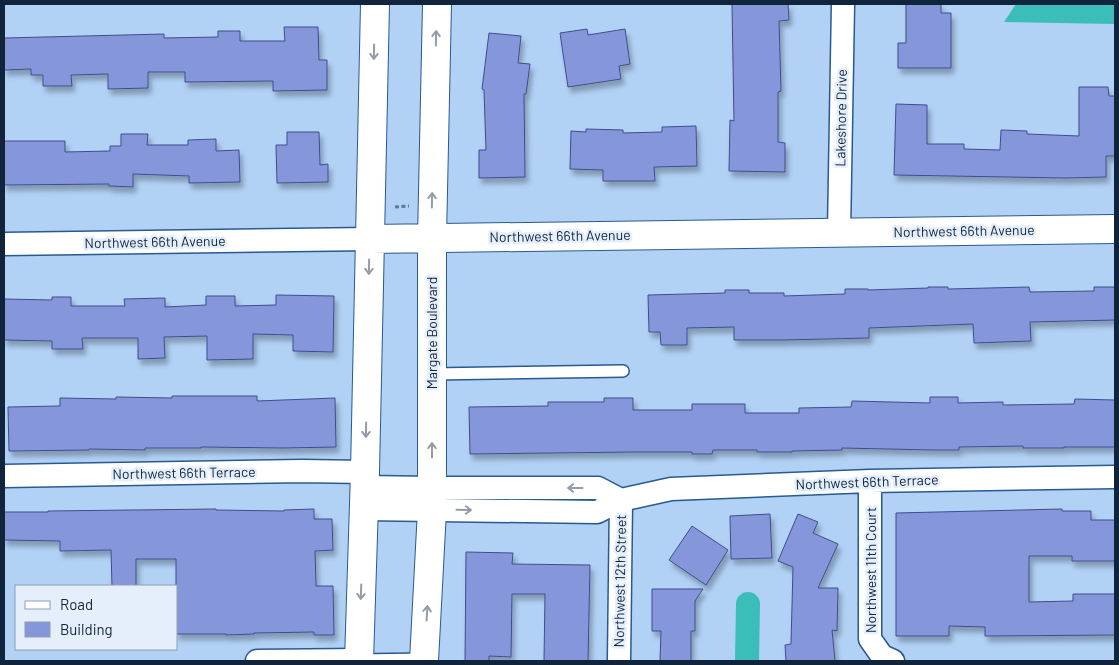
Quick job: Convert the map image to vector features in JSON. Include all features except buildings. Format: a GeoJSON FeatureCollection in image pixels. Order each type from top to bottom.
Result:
{"type":"FeatureCollection","features":[{"type":"Feature","properties":{"kind":"street"},"geometry":{"type":"LineString","coordinates":[[257,661],[359,660],[375,4]]}},
{"type":"Feature","properties":{"kind":"street","name":"Margate Boulevard"},"geometry":{"type":"LineString","coordinates":[[425,660],[432,499],[432,238],[437,4]]}},
{"type":"Feature","properties":{"kind":"street","name":"Lakeshore Drive"},"geometry":{"type":"LineString","coordinates":[[839,232],[843,4]]}},
{"type":"Feature","properties":{"kind":"street","name":"Northwest 66th Avenue"},"geometry":{"type":"LineString","coordinates":[[4,244],[1115,228]]}},
{"type":"Feature","properties":{"kind":"street","name":"Northwest 66th Terrace"},"geometry":{"type":"LineString","coordinates":[[4,476],[302,471],[364,489],[432,499],[597,512],[620,500],[671,488],[870,481],[1115,477]]}},
{"type":"Feature","properties":{"kind":"street","name":"Northwest 11th Court"},"geometry":{"type":"LineString","coordinates":[[870,481],[870,638],[887,658]]}},
{"type":"Feature","properties":{"kind":"street","name":"Northwest 12th Street"},"geometry":{"type":"LineString","coordinates":[[619,661],[620,500]]}},
{"type":"Feature","properties":{"kind":"lane"},"geometry":{"type":"LineString","coordinates":[[432,374],[623,371]]}},
{"type":"Feature","properties":{"kind":"lane"},"geometry":{"type":"LineString","coordinates":[[359,660],[425,660]]}},
{"type":"Feature","properties":{"kind":"path"},"geometry":{"type":"LineString","coordinates":[[392,207],[417,206]]}},
{"type":"Feature","properties":{"kind":"shaded area"},"geometry":{"type":"Polygon","coordinates":[[[1016,4],[1115,4],[1115,24],[1004,22],[1016,4]]]}},
{"type":"Feature","properties":{"kind":"waterway"},"geometry":{"type":"LineString","coordinates":[[747,661],[748,604]]}}]}
